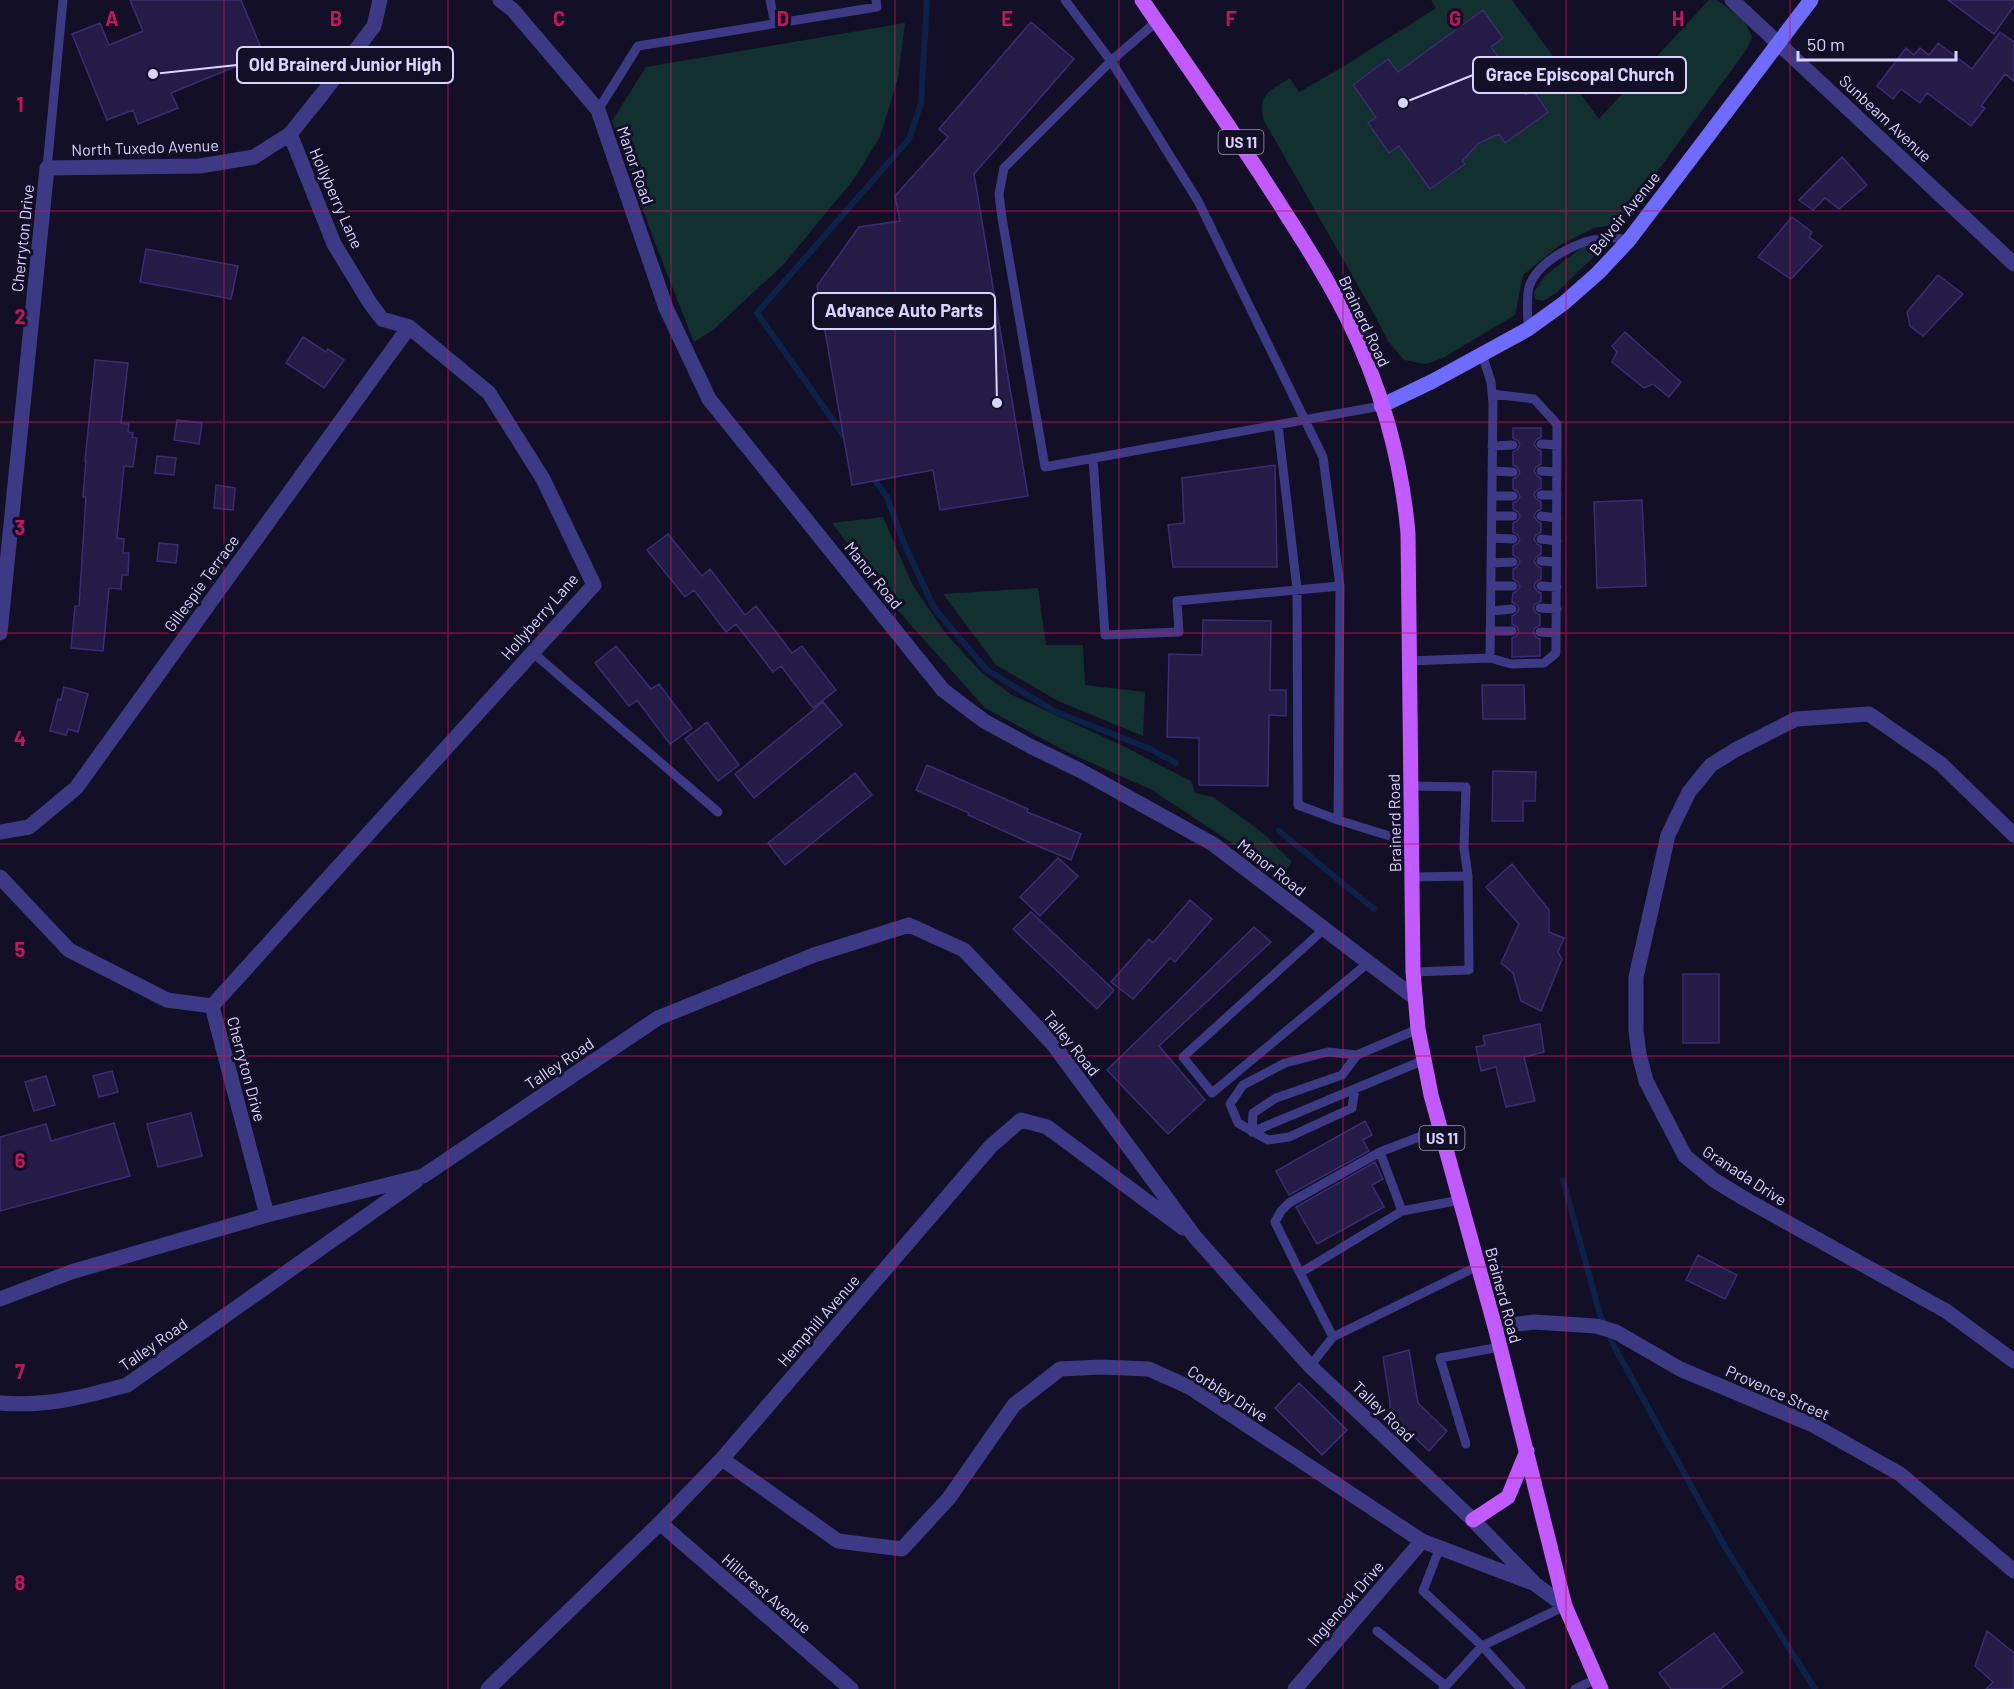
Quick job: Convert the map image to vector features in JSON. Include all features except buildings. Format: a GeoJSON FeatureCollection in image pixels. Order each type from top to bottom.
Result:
{"type":"FeatureCollection","features":[{"type":"Feature","properties":{"kind":"main road","name":"Brainerd Road"},"geometry":{"type":"LineString","coordinates":[[1142,0],[1246,150],[1318,265],[1359,344],[1395,447],[1405,500],[1408,534],[1413,972],[1418,1029],[1440,1129],[1500,1347],[1564,1606],[1598,1684]]}},
{"type":"Feature","properties":{"kind":"main road"},"geometry":{"type":"LineString","coordinates":[[1473,1520],[1508,1497],[1527,1451]]}},
{"type":"Feature","properties":{"kind":"street","name":"North Tuxedo Avenue"},"geometry":{"type":"LineString","coordinates":[[47,168],[200,166],[254,157],[290,134],[374,26],[380,0]]}},
{"type":"Feature","properties":{"kind":"street","name":"Manor Road"},"geometry":{"type":"LineString","coordinates":[[500,0],[513,10],[598,110],[666,308],[709,399],[943,690],[984,721],[1082,771],[1213,844],[1415,998]]}},
{"type":"Feature","properties":{"kind":"street","name":"Sunbeam Avenue"},"geometry":{"type":"LineString","coordinates":[[1732,0],[2014,264]]}},
{"type":"Feature","properties":{"kind":"street","name":"Belvoir Avenue"},"geometry":{"type":"LineString","coordinates":[[1381,406],[1433,381],[1528,329],[1564,303],[1598,273],[1629,240],[1811,0]]}},
{"type":"Feature","properties":{"kind":"street","name":"Hollyberry Lane"},"geometry":{"type":"LineString","coordinates":[[212,1006],[594,585],[543,479],[489,393],[410,327],[382,319],[370,303],[334,244],[290,134]]}},
{"type":"Feature","properties":{"kind":"street","name":"Cherryton Drive"},"geometry":{"type":"LineString","coordinates":[[0,633],[47,168]]}},
{"type":"Feature","properties":{"kind":"street","name":"Gillespie Terrace"},"geometry":{"type":"LineString","coordinates":[[0,832],[29,826],[76,788],[410,327]]}},
{"type":"Feature","properties":{"kind":"street","name":"Granada Drive"},"geometry":{"type":"LineString","coordinates":[[2014,835],[1941,764],[1869,714],[1796,719],[1735,750],[1711,765],[1689,792],[1668,835],[1636,977],[1635,1031],[1646,1081],[1684,1156],[1714,1180],[1745,1199],[1946,1311],[2014,1361]]}},
{"type":"Feature","properties":{"kind":"street","name":"Cherryton Drive"},"geometry":{"type":"LineString","coordinates":[[0,877],[69,950],[167,1000],[212,1006],[267,1215]]}},
{"type":"Feature","properties":{"kind":"street","name":"Talley Road"},"geometry":{"type":"LineString","coordinates":[[0,1403],[48,1404],[83,1398],[127,1385],[423,1176],[658,1018],[814,955],[909,925],[964,950],[1053,1044],[1195,1237],[1310,1366],[1473,1520],[1535,1584],[1564,1606]]}},
{"type":"Feature","properties":{"kind":"street","name":"Hemphill Avenue"},"geometry":{"type":"LineString","coordinates":[[489,1689],[660,1523],[722,1459],[991,1146],[1022,1120],[1047,1127],[1195,1237]]}},
{"type":"Feature","properties":{"kind":"street","name":"Talley Road"},"geometry":{"type":"LineString","coordinates":[[0,1299],[71,1272],[267,1215],[423,1176]]}},
{"type":"Feature","properties":{"kind":"street","name":"Provence Street"},"geometry":{"type":"LineString","coordinates":[[1495,1328],[1534,1322],[1596,1326],[1616,1332],[1680,1369],[1813,1425],[1900,1474],[2014,1571]]}},
{"type":"Feature","properties":{"kind":"street","name":"Corbley Drive"},"geometry":{"type":"LineString","coordinates":[[722,1459],[838,1541],[902,1548],[949,1498],[1014,1405],[1060,1369],[1101,1367],[1149,1370],[1191,1388],[1422,1541],[1535,1584]]}},
{"type":"Feature","properties":{"kind":"street","name":"Hillcrest Avenue"},"geometry":{"type":"LineString","coordinates":[[660,1523],[851,1689]]}},
{"type":"Feature","properties":{"kind":"street","name":"Inglenook Drive"},"geometry":{"type":"LineString","coordinates":[[1295,1689],[1422,1541]]}},
{"type":"Feature","properties":{"kind":"lane"},"geometry":{"type":"LineString","coordinates":[[47,168],[63,0]]}},
{"type":"Feature","properties":{"kind":"lane"},"geometry":{"type":"LineString","coordinates":[[771,0],[775,23]]}},
{"type":"Feature","properties":{"kind":"lane"},"geometry":{"type":"LineString","coordinates":[[598,110],[638,46],[877,7],[876,0]]}},
{"type":"Feature","properties":{"kind":"lane"},"geometry":{"type":"LineString","coordinates":[[1065,0],[1111,61],[1198,201],[1323,457],[1340,586],[1338,820]]}},
{"type":"Feature","properties":{"kind":"lane"},"geometry":{"type":"LineString","coordinates":[[1157,21],[1111,61],[1004,168],[999,194],[1045,467],[1381,406]]}},
{"type":"Feature","properties":{"kind":"lane"},"geometry":{"type":"LineString","coordinates":[[1528,329],[1529,289],[1537,272],[1565,250],[1590,240],[1607,238],[1629,240]]}},
{"type":"Feature","properties":{"kind":"lane"},"geometry":{"type":"LineString","coordinates":[[1482,354],[1491,382],[1492,394],[1490,658]]}},
{"type":"Feature","properties":{"kind":"lane"},"geometry":{"type":"LineString","coordinates":[[1408,662],[1490,658],[1511,664],[1544,663],[1556,653],[1557,424],[1534,399],[1492,394]]}},
{"type":"Feature","properties":{"kind":"lane"},"geometry":{"type":"LineString","coordinates":[[1278,425],[1297,589],[1298,805],[1412,843]]}},
{"type":"Feature","properties":{"kind":"lane"},"geometry":{"type":"LineString","coordinates":[[1541,444],[1557,445]]}},
{"type":"Feature","properties":{"kind":"lane"},"geometry":{"type":"LineString","coordinates":[[1492,446],[1513,445]]}},
{"type":"Feature","properties":{"kind":"lane"},"geometry":{"type":"LineString","coordinates":[[1093,458],[1105,635],[1179,632],[1177,601],[1340,586]]}},
{"type":"Feature","properties":{"kind":"lane"},"geometry":{"type":"LineString","coordinates":[[1492,471],[1513,472]]}},
{"type":"Feature","properties":{"kind":"lane"},"geometry":{"type":"LineString","coordinates":[[1541,471],[1557,472]]}},
{"type":"Feature","properties":{"kind":"lane"},"geometry":{"type":"LineString","coordinates":[[1541,495],[1557,495]]}},
{"type":"Feature","properties":{"kind":"lane"},"geometry":{"type":"LineString","coordinates":[[1492,496],[1513,496]]}},
{"type":"Feature","properties":{"kind":"lane"},"geometry":{"type":"LineString","coordinates":[[1492,516],[1513,516]]}},
{"type":"Feature","properties":{"kind":"lane"},"geometry":{"type":"LineString","coordinates":[[1541,516],[1557,518]]}},
{"type":"Feature","properties":{"kind":"lane"},"geometry":{"type":"LineString","coordinates":[[1491,538],[1513,539]]}},
{"type":"Feature","properties":{"kind":"lane"},"geometry":{"type":"LineString","coordinates":[[1541,539],[1557,541]]}},
{"type":"Feature","properties":{"kind":"lane"},"geometry":{"type":"LineString","coordinates":[[1541,561],[1556,562]]}},
{"type":"Feature","properties":{"kind":"lane"},"geometry":{"type":"LineString","coordinates":[[1491,563],[1513,562]]}},
{"type":"Feature","properties":{"kind":"lane"},"geometry":{"type":"LineString","coordinates":[[1491,586],[1513,586]]}},
{"type":"Feature","properties":{"kind":"lane"},"geometry":{"type":"LineString","coordinates":[[1541,586],[1557,587]]}},
{"type":"Feature","properties":{"kind":"lane"},"geometry":{"type":"LineString","coordinates":[[1540,608],[1557,609]]}},
{"type":"Feature","properties":{"kind":"lane"},"geometry":{"type":"LineString","coordinates":[[1491,611],[1512,609]]}},
{"type":"Feature","properties":{"kind":"lane"},"geometry":{"type":"LineString","coordinates":[[1490,631],[1512,631]]}},
{"type":"Feature","properties":{"kind":"lane"},"geometry":{"type":"LineString","coordinates":[[1540,632],[1556,633]]}},
{"type":"Feature","properties":{"kind":"lane"},"geometry":{"type":"LineString","coordinates":[[532,652],[718,812]]}},
{"type":"Feature","properties":{"kind":"lane"},"geometry":{"type":"LineString","coordinates":[[1411,786],[1466,787],[1464,848],[1468,876],[1469,970],[1413,972]]}},
{"type":"Feature","properties":{"kind":"lane"},"geometry":{"type":"LineString","coordinates":[[1413,877],[1468,876]]}},
{"type":"Feature","properties":{"kind":"lane"},"geometry":{"type":"LineString","coordinates":[[1323,930],[1183,1057],[1212,1093],[1368,963]]}},
{"type":"Feature","properties":{"kind":"lane"},"geometry":{"type":"LineString","coordinates":[[1355,1089],[1352,1108],[1289,1137],[1268,1140],[1238,1123],[1230,1104],[1243,1085],[1285,1063],[1328,1052],[1357,1055],[1418,1029]]}},
{"type":"Feature","properties":{"kind":"lane"},"geometry":{"type":"LineString","coordinates":[[1252,1132],[1253,1113],[1276,1098],[1342,1075],[1357,1055]]}},
{"type":"Feature","properties":{"kind":"lane"},"geometry":{"type":"LineString","coordinates":[[1252,1132],[1424,1060]]}},
{"type":"Feature","properties":{"kind":"lane"},"geometry":{"type":"LineString","coordinates":[[1333,1337],[1275,1222],[1289,1203],[1380,1152],[1440,1129]]}},
{"type":"Feature","properties":{"kind":"lane"},"geometry":{"type":"LineString","coordinates":[[1380,1152],[1402,1211]]}},
{"type":"Feature","properties":{"kind":"lane"},"geometry":{"type":"LineString","coordinates":[[1300,1273],[1402,1211],[1460,1200]]}},
{"type":"Feature","properties":{"kind":"lane"},"geometry":{"type":"LineString","coordinates":[[1310,1366],[1333,1337],[1478,1266]]}},
{"type":"Feature","properties":{"kind":"lane"},"geometry":{"type":"LineString","coordinates":[[1466,1444],[1440,1358],[1500,1347]]}},
{"type":"Feature","properties":{"kind":"lane"},"geometry":{"type":"LineString","coordinates":[[1440,1547],[1423,1591],[1482,1646],[1521,1689]]}},
{"type":"Feature","properties":{"kind":"lane"},"geometry":{"type":"LineString","coordinates":[[1377,1631],[1445,1687],[1482,1646],[1564,1606]]}},
{"type":"Feature","properties":{"kind":"lane"},"geometry":{"type":"LineString","coordinates":[[1575,1689],[1598,1684]]}},
{"type":"Feature","properties":{"kind":"green space"},"geometry":{"type":"Polygon","coordinates":[[[1431,0],[1512,0],[1599,119],[1709,0],[1717,0],[1743,19],[1752,37],[1747,49],[1619,224],[1594,228],[1560,245],[1523,275],[1515,315],[1443,358],[1426,364],[1404,360],[1388,341],[1263,119],[1262,110],[1267,94],[1290,78],[1299,92],[1436,8],[1431,0]],[[1483,10],[1398,72],[1388,59],[1353,84],[1376,117],[1368,123],[1389,153],[1399,146],[1431,189],[1464,164],[1462,161],[1479,143],[1499,134],[1505,142],[1548,111],[1533,90],[1526,95],[1491,47],[1503,38],[1483,10]]]}},
{"type":"Feature","properties":{"kind":"green space"},"geometry":{"type":"Polygon","coordinates":[[[905,23],[898,78],[880,137],[854,179],[784,264],[713,330],[694,342],[655,243],[612,121],[646,67],[905,23]]]}},
{"type":"Feature","properties":{"kind":"green space"},"geometry":{"type":"Polygon","coordinates":[[[1598,243],[1604,247],[1556,293],[1543,301],[1535,299],[1534,292],[1544,277],[1583,247],[1598,243]]]}},
{"type":"Feature","properties":{"kind":"green space"},"geometry":{"type":"Polygon","coordinates":[[[883,517],[912,584],[946,634],[982,673],[1012,695],[1123,746],[1191,781],[1195,793],[1213,797],[1263,833],[1292,862],[1282,876],[1152,790],[1067,752],[985,708],[893,605],[832,523],[883,517]]]}},
{"type":"Feature","properties":{"kind":"green space"},"geometry":{"type":"Polygon","coordinates":[[[1038,588],[1046,645],[1083,645],[1085,685],[1145,692],[1143,736],[1058,701],[996,665],[943,594],[1038,588]]]}},
{"type":"Feature","properties":{"kind":"waterway"},"geometry":{"type":"LineString","coordinates":[[847,440],[757,313],[909,139],[921,103],[927,0]]}},
{"type":"Feature","properties":{"kind":"waterway"},"geometry":{"type":"LineString","coordinates":[[871,475],[887,497],[903,541],[934,608],[987,670],[1054,711],[1148,748],[1176,763]]}},
{"type":"Feature","properties":{"kind":"waterway"},"geometry":{"type":"LineString","coordinates":[[1279,831],[1374,909]]}},
{"type":"Feature","properties":{"kind":"waterway"},"geometry":{"type":"LineString","coordinates":[[1563,1180],[1600,1315],[1614,1346],[1725,1547],[1815,1689]]}},
{"type":"Feature","properties":{"kind":"place","name":"Old Brainerd Junior High"},"geometry":{"type":"Point","coordinates":[153,74]}},
{"type":"Feature","properties":{"kind":"place","name":"Grace Episcopal Church"},"geometry":{"type":"Point","coordinates":[1403,103]}},
{"type":"Feature","properties":{"kind":"place","name":"Advance Auto Parts"},"geometry":{"type":"Point","coordinates":[997,403]}}]}
